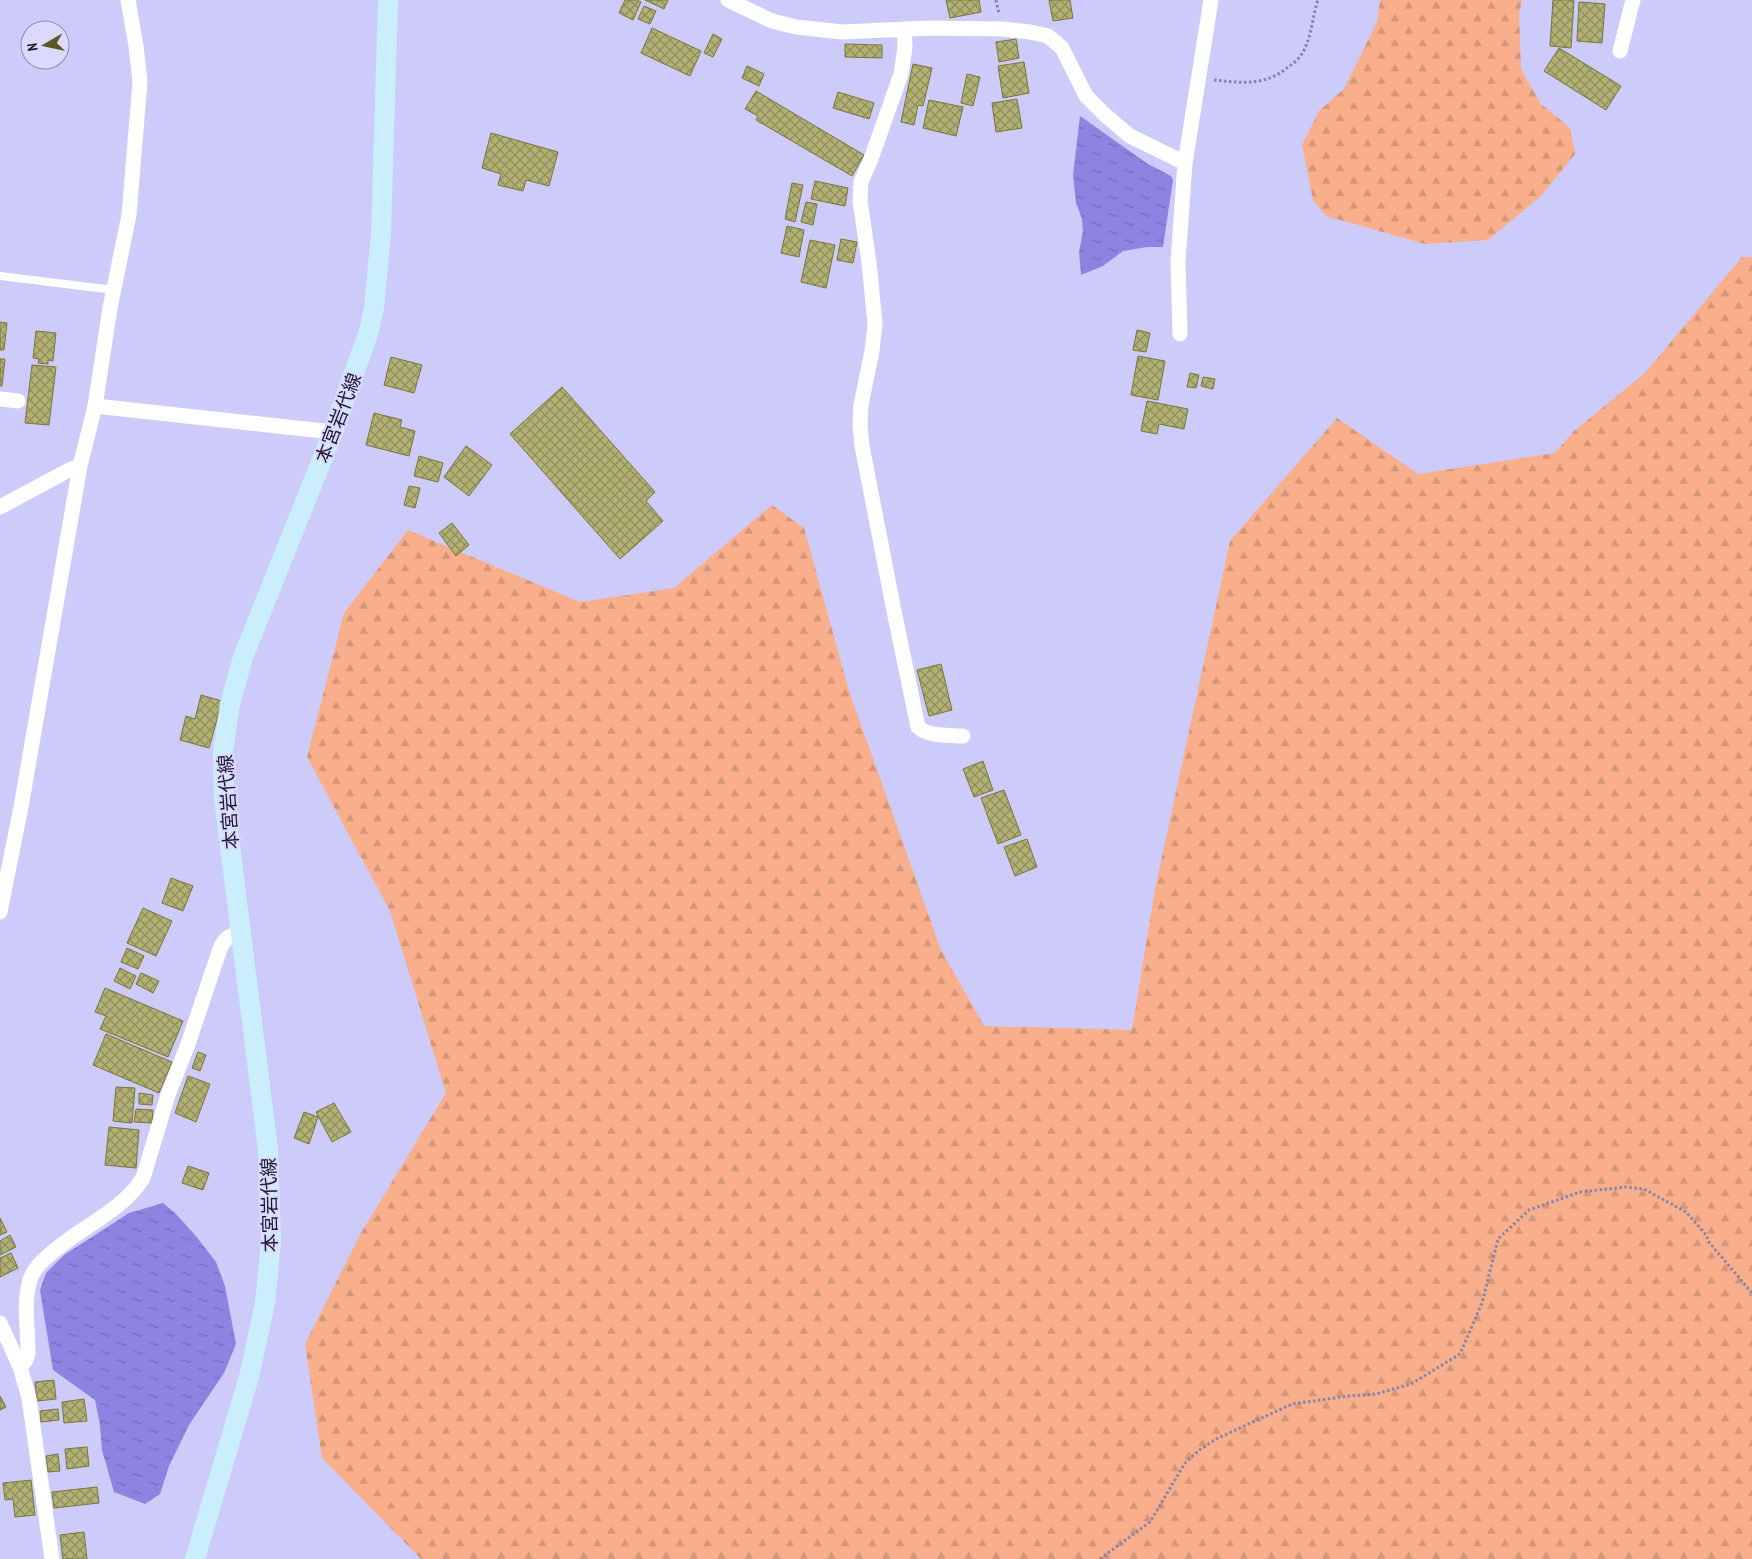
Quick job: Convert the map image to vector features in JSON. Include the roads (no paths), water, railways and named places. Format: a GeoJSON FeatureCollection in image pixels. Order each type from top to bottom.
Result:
{"type":"FeatureCollection","features":[{"type":"Feature","properties":{"kind":"main road","name":"本宮岩代線"},"geometry":{"type":"LineString","coordinates":[[195,1559],[249,1377],[270,1272],[271,1215],[268,1150],[224,798],[223,752],[230,704],[246,650],[333,432],[369,331],[374,308],[382,233],[388,0]]}},
{"type":"Feature","properties":{"kind":"street"},"geometry":{"type":"LineString","coordinates":[[0,912],[21,807],[80,466],[95,406],[114,290],[129,215],[140,82],[128,0]]}},
{"type":"Feature","properties":{"kind":"street"},"geometry":{"type":"LineString","coordinates":[[728,0],[772,21],[796,27],[842,32],[904,29],[1002,29],[1048,36],[1062,48],[1086,96],[1105,115],[1130,136],[1185,164]]}},
{"type":"Feature","properties":{"kind":"street"},"geometry":{"type":"LineString","coordinates":[[1180,334],[1178,262],[1185,164],[1211,0]]}},
{"type":"Feature","properties":{"kind":"street"},"geometry":{"type":"LineString","coordinates":[[1620,51],[1633,0]]}},
{"type":"Feature","properties":{"kind":"street"},"geometry":{"type":"LineString","coordinates":[[904,29],[905,47],[901,74],[861,182],[860,201],[870,262],[875,324],[872,351],[861,405],[860,424],[862,446],[918,727],[922,731],[931,733],[963,736]]}},
{"type":"Feature","properties":{"kind":"street"},"geometry":{"type":"LineString","coordinates":[[0,399],[18,401]]}},
{"type":"Feature","properties":{"kind":"street"},"geometry":{"type":"LineString","coordinates":[[95,406],[333,432]]}},
{"type":"Feature","properties":{"kind":"street"},"geometry":{"type":"LineString","coordinates":[[0,507],[80,466]]}},
{"type":"Feature","properties":{"kind":"street"},"geometry":{"type":"LineString","coordinates":[[20,1366],[26,1360],[28,1353],[26,1302],[33,1273],[42,1261],[59,1245],[125,1199],[140,1182],[168,1094],[188,1044],[221,946],[227,938],[240,931]]}},
{"type":"Feature","properties":{"kind":"street"},"geometry":{"type":"LineString","coordinates":[[0,1323],[5,1349],[20,1366],[30,1398],[52,1559]]}},
{"type":"Feature","properties":{"kind":"lane"},"geometry":{"type":"LineString","coordinates":[[0,276],[114,290]]}},
{"type":"Feature","properties":{"kind":"water"},"geometry":{"type":"Polygon","coordinates":[[[1080,116],[1148,164],[1171,176],[1173,180],[1163,247],[1147,247],[1123,251],[1103,266],[1081,275],[1079,252],[1083,231],[1082,219],[1076,203],[1073,175],[1080,116]]]}},
{"type":"Feature","properties":{"kind":"water"},"geometry":{"type":"Polygon","coordinates":[[[163,1203],[195,1235],[216,1262],[225,1286],[236,1344],[224,1373],[189,1425],[169,1466],[160,1494],[145,1504],[114,1492],[102,1450],[95,1400],[53,1370],[40,1290],[46,1273],[64,1255],[129,1213],[163,1203]]]}}]}
